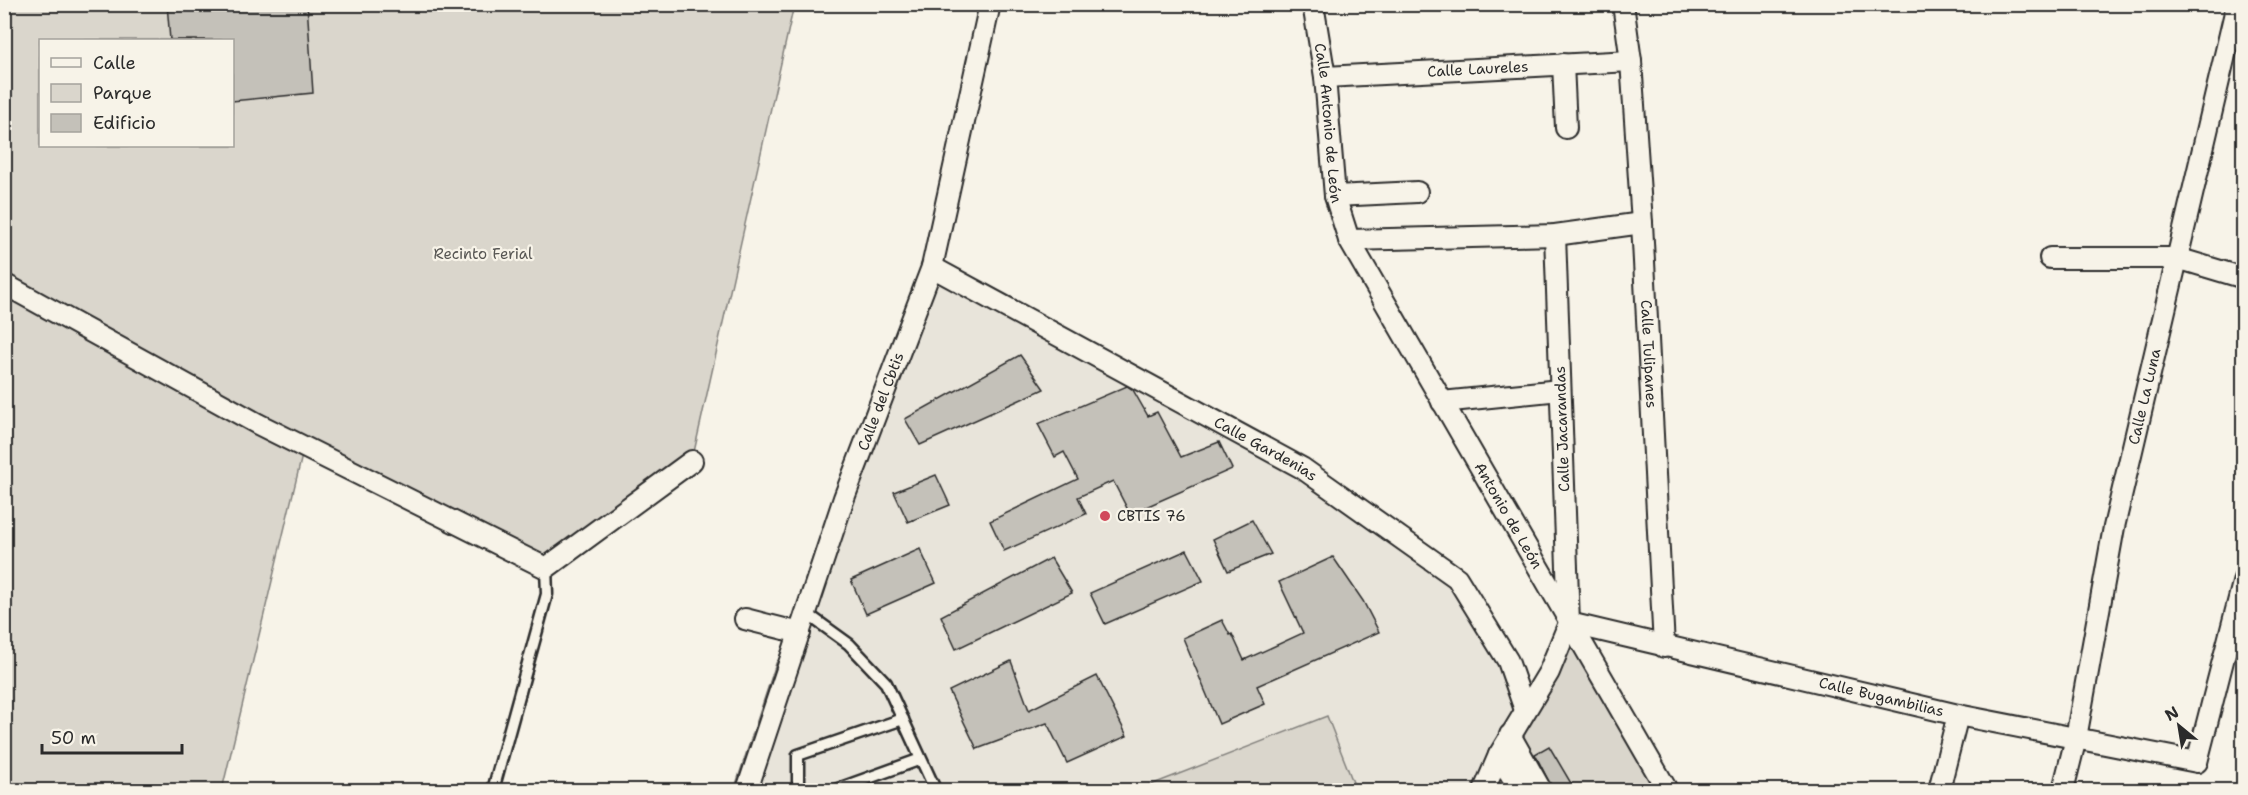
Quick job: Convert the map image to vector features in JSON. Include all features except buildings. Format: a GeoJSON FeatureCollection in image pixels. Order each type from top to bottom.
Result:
{"type":"FeatureCollection","features":[{"type":"Feature","properties":{"kind":"street","name":"Calle del Cbtis"},"geometry":{"type":"LineString","coordinates":[[747,790],[844,498],[932,267],[990,4]]}},
{"type":"Feature","properties":{"kind":"street","name":"Calle Antonio de León"},"geometry":{"type":"LineString","coordinates":[[1313,4],[1325,77],[1335,196],[1349,240]]}},
{"type":"Feature","properties":{"kind":"street","name":"Calle Tulipanes"},"geometry":{"type":"LineString","coordinates":[[1623,4],[1631,61],[1642,223],[1664,647]]}},
{"type":"Feature","properties":{"kind":"street","name":"Calle La Luna"},"geometry":{"type":"LineString","coordinates":[[2063,790],[2076,738],[2114,527],[2237,4]]}},
{"type":"Feature","properties":{"kind":"street","name":"Calle Laureles"},"geometry":{"type":"LineString","coordinates":[[1325,77],[1631,61]]}},
{"type":"Feature","properties":{"kind":"street"},"geometry":{"type":"LineString","coordinates":[[1563,64],[1566,128]]}},
{"type":"Feature","properties":{"kind":"street"},"geometry":{"type":"LineString","coordinates":[[1335,196],[1417,192]]}},
{"type":"Feature","properties":{"kind":"street"},"geometry":{"type":"LineString","coordinates":[[1349,240],[1555,235],[1642,223]]}},
{"type":"Feature","properties":{"kind":"street","name":"Calle Jacarandas"},"geometry":{"type":"LineString","coordinates":[[1555,235],[1569,623]]}},
{"type":"Feature","properties":{"kind":"street","name":"Antonio de León"},"geometry":{"type":"LineString","coordinates":[[1349,240],[1667,790]]}},
{"type":"Feature","properties":{"kind":"street"},"geometry":{"type":"LineString","coordinates":[[2050,258],[2177,258],[2244,278]]}},
{"type":"Feature","properties":{"kind":"street","name":"Calle Gardenias"},"geometry":{"type":"LineString","coordinates":[[932,267],[1302,468],[1457,578],[1508,661],[1525,710]]}},
{"type":"Feature","properties":{"kind":"street"},"geometry":{"type":"LineString","coordinates":[[4,284],[258,424],[546,568],[692,461]]}},
{"type":"Feature","properties":{"kind":"street"},"geometry":{"type":"LineString","coordinates":[[1442,402],[1560,390]]}},
{"type":"Feature","properties":{"kind":"street","name":"Calle Bugambilias"},"geometry":{"type":"LineString","coordinates":[[1569,623],[1958,715],[2197,762],[2244,579]]}},
{"type":"Feature","properties":{"kind":"street"},"geometry":{"type":"LineString","coordinates":[[744,619],[800,633]]}},
{"type":"Feature","properties":{"kind":"street"},"geometry":{"type":"LineString","coordinates":[[1484,790],[1499,754],[1549,672],[1569,623]]}},
{"type":"Feature","properties":{"kind":"street"},"geometry":{"type":"LineString","coordinates":[[1939,790],[1958,715]]}},
{"type":"Feature","properties":{"kind":"street"},"geometry":{"type":"LineString","coordinates":[[1510,735],[1541,790]]}},
{"type":"Feature","properties":{"kind":"street"},"geometry":{"type":"LineString","coordinates":[[1499,754],[1520,790]]}},
{"type":"Feature","properties":{"kind":"lane"},"geometry":{"type":"LineString","coordinates":[[493,790],[547,594],[546,568]]}},
{"type":"Feature","properties":{"kind":"lane"},"geometry":{"type":"LineString","coordinates":[[806,613],[849,644],[886,683],[934,787],[929,790]]}},
{"type":"Feature","properties":{"kind":"lane"},"geometry":{"type":"LineString","coordinates":[[798,790],[798,755],[903,719]]}},
{"type":"Feature","properties":{"kind":"lane"},"geometry":{"type":"LineString","coordinates":[[835,790],[921,759]]}},
{"type":"Feature","properties":{"kind":"shaded area","name":"CBTIS 76"},"geometry":{"type":"Polygon","coordinates":[[[932,267],[1276,455],[1457,578],[1508,661],[1523,716],[1484,790],[749,790],[932,267]]]}},
{"type":"Feature","properties":{"kind":"green space","name":"Recinto Ferial"},"geometry":{"type":"Polygon","coordinates":[[[5,5],[794,5],[692,461],[546,568],[304,447],[222,790],[5,790],[5,5]]]}},
{"type":"Feature","properties":{"kind":"green space"},"geometry":{"type":"Polygon","coordinates":[[[1569,623],[1667,790],[1541,790],[1510,735],[1569,623]]]}},
{"type":"Feature","properties":{"kind":"green space"},"geometry":{"type":"Polygon","coordinates":[[[1327,716],[1356,790],[1138,790],[1327,716]]]}},
{"type":"Feature","properties":{"kind":"waterway"},"geometry":{"type":"LineString","coordinates":[[736,790],[778,663]]}},
{"type":"Feature","properties":{"kind":"place","name":"CBTIS 76"},"geometry":{"type":"Point","coordinates":[1105,516]}}]}
